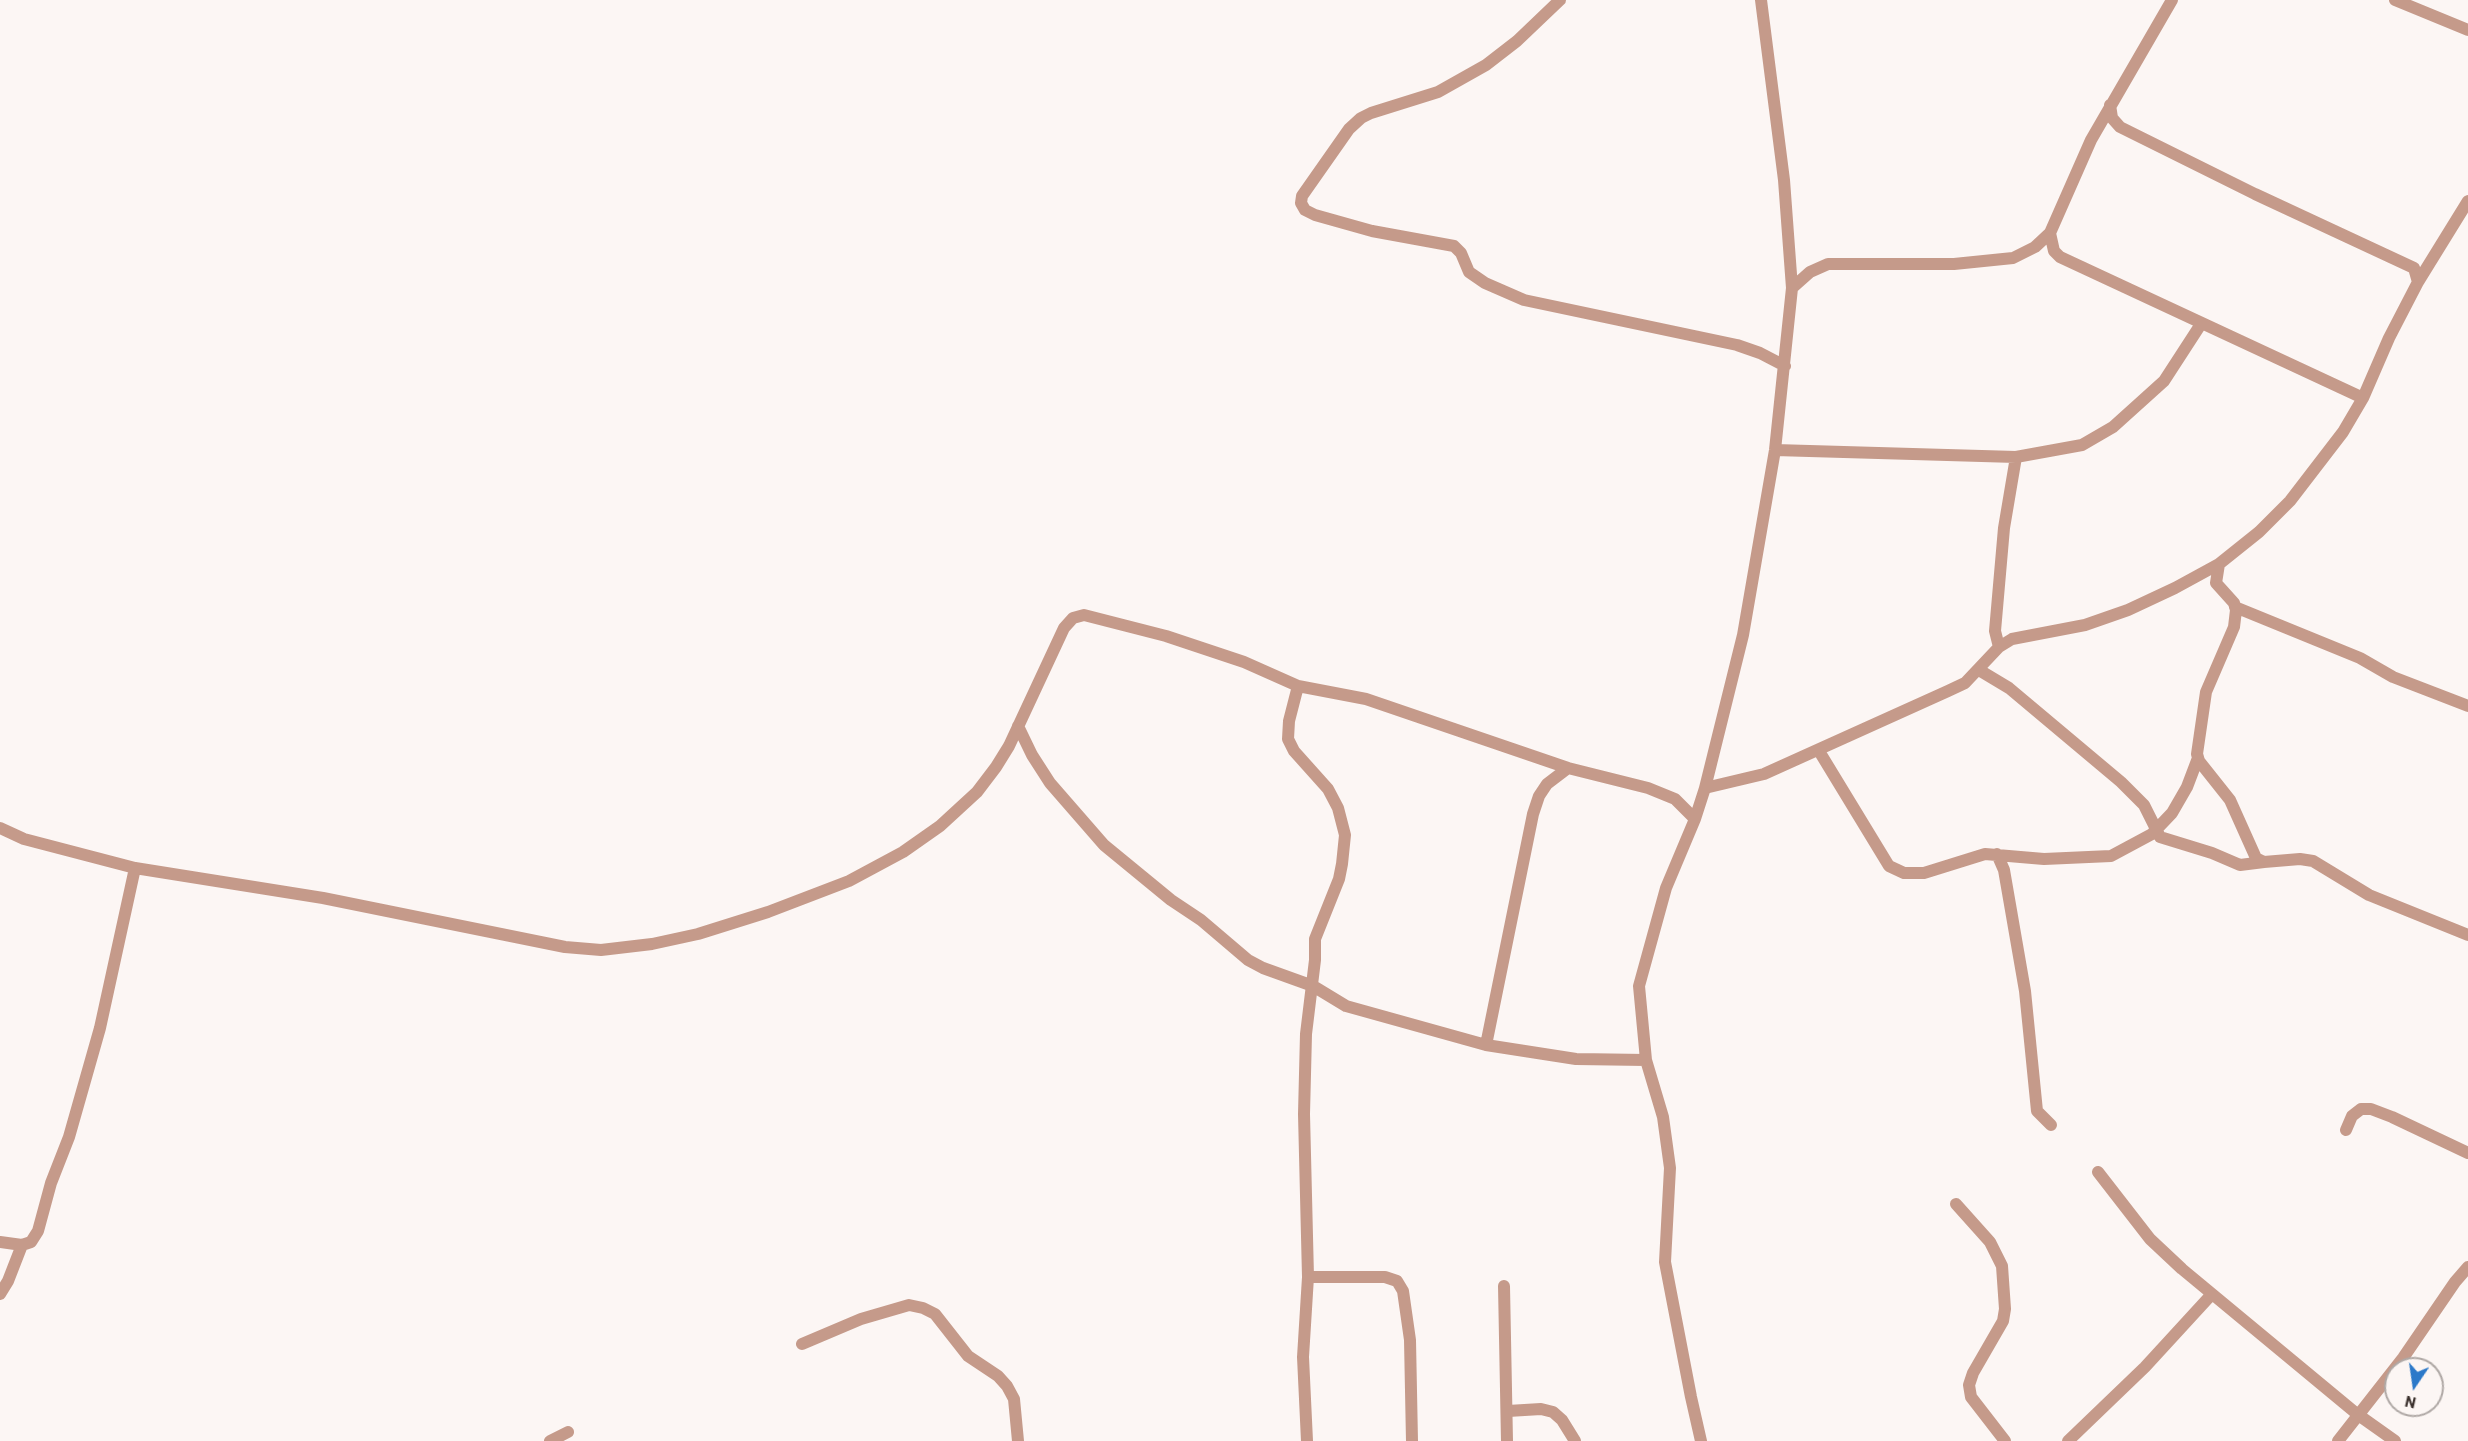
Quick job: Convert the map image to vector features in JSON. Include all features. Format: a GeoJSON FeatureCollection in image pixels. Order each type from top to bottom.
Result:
{"type":"FeatureCollection","features":[{"type":"Feature","properties":{"kind":"street"},"geometry":{"type":"LineString","coordinates":[[1560,0],[1517,41],[1486,65],[1438,92],[1361,118],[1348,129],[1302,196],[1301,203],[1305,210],[1372,231],[1454,246],[1461,252],[1469,272],[1500,291],[1524,300],[1737,345],[1760,353],[1785,366]]}},
{"type":"Feature","properties":{"kind":"street"},"geometry":{"type":"LineString","coordinates":[[1701,1441],[1690,1397],[1665,1262],[1670,1168],[1663,1117],[1646,1060],[1639,986],[1666,888],[1695,819],[1705,788],[1743,635],[1775,450],[1792,288],[1784,180],[1761,0]]}},
{"type":"Feature","properties":{"kind":"street"},"geometry":{"type":"LineString","coordinates":[[1792,288],[1810,272],[1828,264],[1954,264],[2013,258],[2035,247],[2050,233],[2091,140],[2172,0]]}},
{"type":"Feature","properties":{"kind":"street"},"geometry":{"type":"LineString","coordinates":[[2395,0],[2468,30]]}},
{"type":"Feature","properties":{"kind":"street"},"geometry":{"type":"LineString","coordinates":[[2110,105],[2112,118],[2120,127],[2414,268],[2418,282]]}},
{"type":"Feature","properties":{"kind":"street"},"geometry":{"type":"LineString","coordinates":[[1705,788],[1764,774],[1965,683],[1999,647],[2012,639],[2085,625],[2128,610],[2219,564],[2259,532],[2290,501],[2343,432],[2363,398],[2389,338],[2418,282],[2468,201]]}},
{"type":"Feature","properties":{"kind":"street"},"geometry":{"type":"LineString","coordinates":[[2050,233],[2054,251],[2060,257],[2363,398]]}},
{"type":"Feature","properties":{"kind":"street"},"geometry":{"type":"LineString","coordinates":[[1775,450],[2016,457],[2082,445],[2113,428],[2164,381],[2201,324]]}},
{"type":"Feature","properties":{"kind":"street"},"geometry":{"type":"LineString","coordinates":[[1999,647],[1995,631],[2004,528],[2016,457]]}},
{"type":"Feature","properties":{"kind":"street"},"geometry":{"type":"LineString","coordinates":[[2219,564],[2216,583],[2235,607],[2360,658],[2394,677],[2468,706]]}},
{"type":"Feature","properties":{"kind":"street"},"geometry":{"type":"LineString","coordinates":[[1819,751],[1889,866],[1904,873],[1924,873],[1985,854],[2044,859],[2110,856],[2156,830],[2172,813],[2187,787],[2198,758],[2206,692],[2234,627],[2235,607]]}},
{"type":"Feature","properties":{"kind":"street"},"geometry":{"type":"LineString","coordinates":[[0,828],[24,839],[135,868],[322,898],[565,947],[601,950],[652,944],[698,934],[768,912],[849,881],[903,852],[939,826],[977,792],[996,767],[1064,628],[1073,618],[1084,615],[1166,636],[1244,662],[1299,686],[1366,699],[1568,768],[1664,793],[1675,799],[1695,819]]}},
{"type":"Feature","properties":{"kind":"street"},"geometry":{"type":"LineString","coordinates":[[1979,670],[2009,688],[2121,782],[2144,805],[2160,837],[2212,853],[2240,865],[2300,859],[2313,861],[2369,896],[2468,934]]}},
{"type":"Feature","properties":{"kind":"street"},"geometry":{"type":"LineString","coordinates":[[1299,686],[1289,721],[1288,739],[1294,751],[1317,774],[1331,794],[1344,826],[1345,835],[1339,879],[1315,939],[1306,1034],[1304,1114],[1308,1277],[1303,1357],[1307,1441]]}},
{"type":"Feature","properties":{"kind":"street"},"geometry":{"type":"LineString","coordinates":[[1018,726],[1032,755],[1050,783],[1104,845],[1171,900],[1201,920],[1248,960],[1283,977],[1312,986],[1346,1006],[1486,1045],[1576,1059],[1646,1060]]}},
{"type":"Feature","properties":{"kind":"street"},"geometry":{"type":"LineString","coordinates":[[2198,758],[2230,800],[2256,858],[2264,862]]}},
{"type":"Feature","properties":{"kind":"street"},"geometry":{"type":"LineString","coordinates":[[1486,1045],[1533,814],[1539,796],[1547,784],[1568,768]]}},
{"type":"Feature","properties":{"kind":"street"},"geometry":{"type":"LineString","coordinates":[[1997,854],[2004,870],[2025,991],[2037,1112],[2051,1125]]}},
{"type":"Feature","properties":{"kind":"street"},"geometry":{"type":"LineString","coordinates":[[0,1242],[22,1245],[31,1242],[38,1231],[51,1183],[69,1137],[100,1028],[135,868]]}},
{"type":"Feature","properties":{"kind":"street"},"geometry":{"type":"LineString","coordinates":[[2346,1130],[2352,1116],[2361,1109],[2371,1109],[2468,1153]]}},
{"type":"Feature","properties":{"kind":"street"},"geometry":{"type":"LineString","coordinates":[[2098,1172],[2150,1239],[2212,1294],[2357,1414],[2395,1441]]}},
{"type":"Feature","properties":{"kind":"street"},"geometry":{"type":"LineString","coordinates":[[1956,1204],[1990,1242],[2002,1266],[2005,1309],[2002,1321],[1973,1373],[1969,1385],[1971,1397],[2005,1441]]}},
{"type":"Feature","properties":{"kind":"street"},"geometry":{"type":"LineString","coordinates":[[0,1294],[8,1281],[22,1245]]}},
{"type":"Feature","properties":{"kind":"street"},"geometry":{"type":"LineString","coordinates":[[2338,1441],[2403,1358],[2468,1266]]}},
{"type":"Feature","properties":{"kind":"street"},"geometry":{"type":"LineString","coordinates":[[1308,1277],[1386,1277],[1397,1281],[1403,1291],[1410,1340],[1412,1441]]}},
{"type":"Feature","properties":{"kind":"street"},"geometry":{"type":"LineString","coordinates":[[1504,1286],[1507,1441]]}},
{"type":"Feature","properties":{"kind":"street"},"geometry":{"type":"LineString","coordinates":[[2068,1441],[2145,1367],[2212,1294]]}},
{"type":"Feature","properties":{"kind":"street"},"geometry":{"type":"LineString","coordinates":[[802,1344],[861,1319],[909,1305],[923,1308],[935,1314],[968,1356],[998,1376],[1007,1386],[1014,1399],[1018,1441]]}},
{"type":"Feature","properties":{"kind":"street"},"geometry":{"type":"LineString","coordinates":[[1508,1411],[1541,1409],[1553,1412],[1562,1420],[1575,1441]]}},
{"type":"Feature","properties":{"kind":"street"},"geometry":{"type":"LineString","coordinates":[[550,1441],[568,1432]]}}]}
